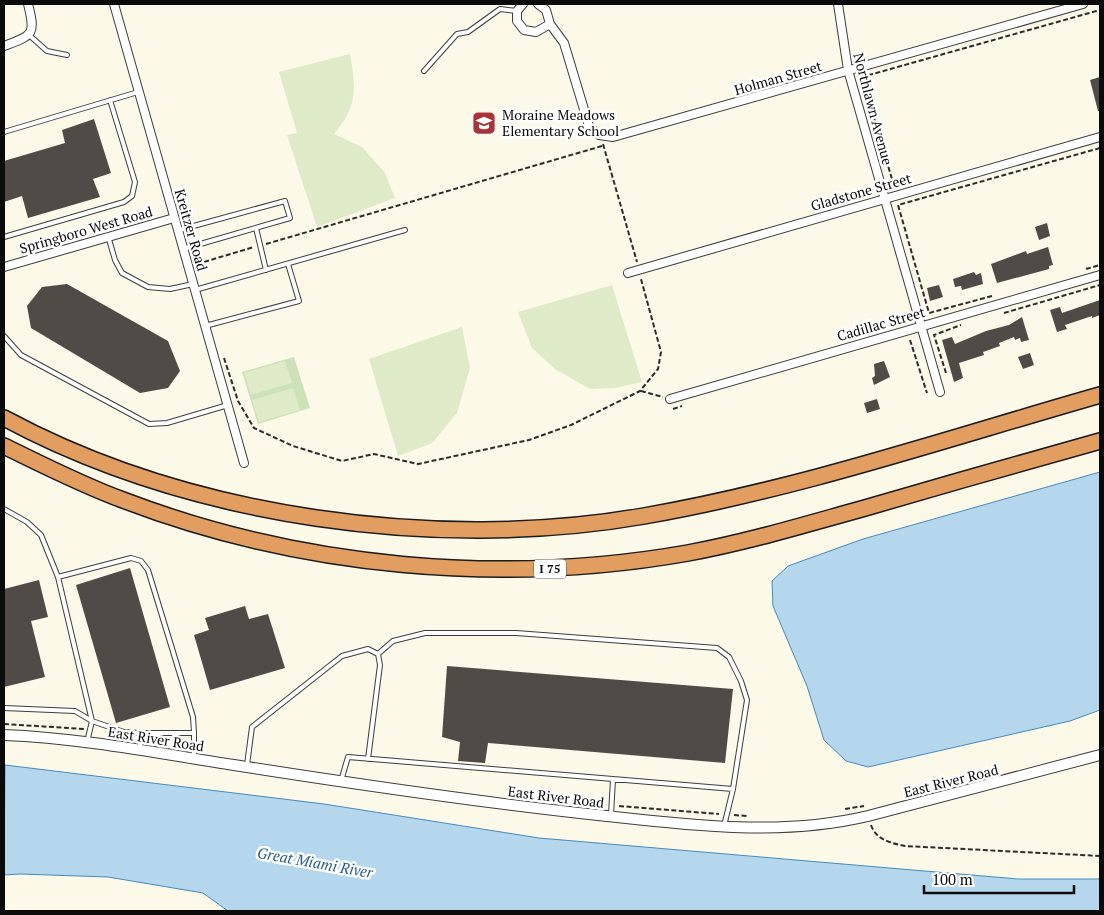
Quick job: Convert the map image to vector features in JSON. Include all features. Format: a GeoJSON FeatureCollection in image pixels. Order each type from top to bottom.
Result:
{"type":"FeatureCollection","features":[{"type":"Feature","properties":{"kind":"highway"},"geometry":{"type":"LineString","coordinates":[[4,418],[69,448],[154,480],[249,506],[325,518],[412,528],[530,529],[634,517],[725,499],[823,475],[1100,395]]}},
{"type":"Feature","properties":{"kind":"highway","name":"I 75"},"geometry":{"type":"LineString","coordinates":[[4,446],[123,500],[207,528],[248,539],[327,554],[419,566],[528,570],[608,564],[692,552],[829,518],[1100,441]]}},
{"type":"Feature","properties":{"kind":"street"},"geometry":{"type":"LineString","coordinates":[[4,46],[29,36],[33,25],[28,4]]}},
{"type":"Feature","properties":{"kind":"street","name":"Kreitzer Road"},"geometry":{"type":"LineString","coordinates":[[114,4],[244,463]]}},
{"type":"Feature","properties":{"kind":"street"},"geometry":{"type":"LineString","coordinates":[[523,4],[517,11],[517,21],[524,30],[536,32],[550,24]]}},
{"type":"Feature","properties":{"kind":"street"},"geometry":{"type":"LineString","coordinates":[[538,4],[546,10],[550,24],[564,43],[589,126],[598,136],[605,137]]}},
{"type":"Feature","properties":{"kind":"street","name":"Northlawn Avenue"},"geometry":{"type":"LineString","coordinates":[[838,4],[848,70],[940,392]]}},
{"type":"Feature","properties":{"kind":"street","name":"Holman Street"},"geometry":{"type":"LineString","coordinates":[[605,137],[640,131],[1083,4]]}},
{"type":"Feature","properties":{"kind":"street","name":"Gladstone Street"},"geometry":{"type":"LineString","coordinates":[[628,273],[1100,137]]}},
{"type":"Feature","properties":{"kind":"street","name":"Springboro West Road"},"geometry":{"type":"LineString","coordinates":[[4,267],[174,218]]}},
{"type":"Feature","properties":{"kind":"street","name":"Cadillac Street"},"geometry":{"type":"LineString","coordinates":[[670,399],[1100,275]]}},
{"type":"Feature","properties":{"kind":"street","name":"East River Road"},"geometry":{"type":"LineString","coordinates":[[4,735],[86,743],[437,796],[611,817],[724,826],[789,828],[837,823],[868,816],[1100,755]]}},
{"type":"Feature","properties":{"kind":"lane"},"geometry":{"type":"LineString","coordinates":[[424,71],[457,34],[468,32],[500,8],[517,11]]}},
{"type":"Feature","properties":{"kind":"lane"},"geometry":{"type":"LineString","coordinates":[[29,36],[47,51],[67,55]]}},
{"type":"Feature","properties":{"kind":"lane"},"geometry":{"type":"LineString","coordinates":[[4,132],[139,92]]}},
{"type":"Feature","properties":{"kind":"lane"},"geometry":{"type":"LineString","coordinates":[[4,237],[124,202],[132,196],[135,182],[110,100]]}},
{"type":"Feature","properties":{"kind":"lane"},"geometry":{"type":"LineString","coordinates":[[178,231],[285,201],[290,218],[183,249]]}},
{"type":"Feature","properties":{"kind":"lane"},"geometry":{"type":"LineString","coordinates":[[256,228],[266,270]]}},
{"type":"Feature","properties":{"kind":"lane"},"geometry":{"type":"LineString","coordinates":[[108,236],[115,260],[122,273],[148,287],[170,289],[194,287],[266,270],[405,230]]}},
{"type":"Feature","properties":{"kind":"lane"},"geometry":{"type":"LineString","coordinates":[[205,326],[299,301],[288,264]]}},
{"type":"Feature","properties":{"kind":"lane"},"geometry":{"type":"LineString","coordinates":[[4,336],[21,355],[149,424],[167,422],[228,405]]}},
{"type":"Feature","properties":{"kind":"lane"},"geometry":{"type":"LineString","coordinates":[[4,509],[27,522],[41,536],[58,577],[92,721],[86,743]]}},
{"type":"Feature","properties":{"kind":"lane"},"geometry":{"type":"LineString","coordinates":[[58,577],[131,558],[141,561],[148,570],[193,717],[194,759]]}},
{"type":"Feature","properties":{"kind":"lane"},"geometry":{"type":"LineString","coordinates":[[378,654],[393,641],[425,633],[516,633],[717,648],[729,657],[741,680],[747,700],[733,788],[724,826]]}},
{"type":"Feature","properties":{"kind":"lane"},"geometry":{"type":"LineString","coordinates":[[247,767],[252,728],[342,656],[368,649],[378,654]]}},
{"type":"Feature","properties":{"kind":"lane"},"geometry":{"type":"LineString","coordinates":[[368,759],[380,664],[378,654]]}},
{"type":"Feature","properties":{"kind":"lane"},"geometry":{"type":"LineString","coordinates":[[4,708],[75,711],[92,721],[124,732],[194,733]]}},
{"type":"Feature","properties":{"kind":"lane"},"geometry":{"type":"LineString","coordinates":[[140,751],[141,733]]}},
{"type":"Feature","properties":{"kind":"lane"},"geometry":{"type":"LineString","coordinates":[[341,781],[348,757],[733,788]]}},
{"type":"Feature","properties":{"kind":"lane"},"geometry":{"type":"LineString","coordinates":[[611,817],[613,779]]}},
{"type":"Feature","properties":{"kind":"path"},"geometry":{"type":"LineString","coordinates":[[894,186],[862,77],[1100,10]]}},
{"type":"Feature","properties":{"kind":"path"},"geometry":{"type":"LineString","coordinates":[[223,356],[238,402],[254,428],[293,446],[342,461],[374,454],[418,464],[529,440],[571,425],[640,390],[658,369],[661,352],[602,146],[605,137]]}},
{"type":"Feature","properties":{"kind":"path"},"geometry":{"type":"LineString","coordinates":[[188,266],[602,146]]}},
{"type":"Feature","properties":{"kind":"path"},"geometry":{"type":"LineString","coordinates":[[1000,294],[929,313],[898,205],[1100,148]]}},
{"type":"Feature","properties":{"kind":"path"},"geometry":{"type":"LineString","coordinates":[[1082,270],[1100,265]]}},
{"type":"Feature","properties":{"kind":"path"},"geometry":{"type":"LineString","coordinates":[[999,314],[1100,285]]}},
{"type":"Feature","properties":{"kind":"path"},"geometry":{"type":"LineString","coordinates":[[946,373],[934,335],[963,324]]}},
{"type":"Feature","properties":{"kind":"path"},"geometry":{"type":"LineString","coordinates":[[912,339],[927,393]]}},
{"type":"Feature","properties":{"kind":"path"},"geometry":{"type":"LineString","coordinates":[[640,390],[670,399]]}},
{"type":"Feature","properties":{"kind":"path"},"geometry":{"type":"LineString","coordinates":[[4,724],[30,724],[90,730]]}},
{"type":"Feature","properties":{"kind":"path"},"geometry":{"type":"LineString","coordinates":[[571,801],[751,817]]}},
{"type":"Feature","properties":{"kind":"path"},"geometry":{"type":"LineString","coordinates":[[844,810],[864,805],[873,832],[885,841],[905,846],[1100,856]]}},
{"type":"Feature","properties":{"kind":"green space"},"geometry":{"type":"Polygon","coordinates":[[[350,54],[354,87],[353,96],[342,124],[334,134],[362,147],[385,173],[395,198],[317,227],[287,135],[297,133],[279,72],[350,54]]]}},
{"type":"Feature","properties":{"kind":"green space"},"geometry":{"type":"Polygon","coordinates":[[[612,285],[642,382],[615,388],[590,389],[555,369],[532,348],[518,312],[612,285]]]}},
{"type":"Feature","properties":{"kind":"green space"},"geometry":{"type":"Polygon","coordinates":[[[462,327],[470,368],[457,413],[432,443],[398,456],[369,359],[462,327]]]}},
{"type":"Feature","properties":{"kind":"green space"},"geometry":{"type":"Polygon","coordinates":[[[294,357],[310,408],[258,424],[242,372],[294,357]]]}},
{"type":"Feature","properties":{"kind":"green space"},"geometry":{"type":"Polygon","coordinates":[[[285,361],[292,383],[251,395],[244,373],[285,361]]]}},
{"type":"Feature","properties":{"kind":"green space"},"geometry":{"type":"Polygon","coordinates":[[[293,388],[300,410],[259,422],[252,400],[293,388]]]}},
{"type":"Feature","properties":{"kind":"water"},"geometry":{"type":"Polygon","coordinates":[[[1100,472],[1100,710],[1070,721],[868,767],[846,761],[824,740],[807,686],[773,606],[772,581],[788,566],[863,539],[1100,472]]]}},
{"type":"Feature","properties":{"kind":"water","name":"Great Miami River"},"geometry":{"type":"Polygon","coordinates":[[[5,765],[324,804],[539,838],[1018,879],[1100,879],[1100,911],[228,911],[203,893],[108,877],[4,875],[5,765]]]}},
{"type":"Feature","properties":{"kind":"building"},"geometry":{"type":"Polygon","coordinates":[[[1100,77],[1100,111],[1098,111],[1090,80],[1100,77]]]}},
{"type":"Feature","properties":{"kind":"building"},"geometry":{"type":"Polygon","coordinates":[[[94,119],[111,173],[93,179],[100,197],[28,218],[22,196],[4,202],[4,161],[65,143],[62,130],[94,119]]]}},
{"type":"Feature","properties":{"kind":"building"},"geometry":{"type":"Polygon","coordinates":[[[1047,223],[1050,236],[1039,240],[1035,227],[1047,223]]]}},
{"type":"Feature","properties":{"kind":"building"},"geometry":{"type":"Polygon","coordinates":[[[1048,247],[1053,265],[1049,266],[1049,269],[997,283],[991,264],[1026,251],[1027,254],[1048,247]]]}},
{"type":"Feature","properties":{"kind":"building"},"geometry":{"type":"Polygon","coordinates":[[[974,272],[976,275],[981,273],[983,284],[962,290],[961,286],[955,287],[953,279],[974,272]]]}},
{"type":"Feature","properties":{"kind":"building"},"geometry":{"type":"Polygon","coordinates":[[[67,284],[168,341],[180,371],[168,388],[140,393],[31,328],[27,306],[42,287],[67,284]]]}},
{"type":"Feature","properties":{"kind":"building"},"geometry":{"type":"Polygon","coordinates":[[[939,285],[943,297],[930,301],[927,288],[939,285]]]}},
{"type":"Feature","properties":{"kind":"building"},"geometry":{"type":"Polygon","coordinates":[[[1100,300],[1100,315],[1065,325],[1067,329],[1057,332],[1050,310],[1060,307],[1062,313],[1100,300]]]}},
{"type":"Feature","properties":{"kind":"building"},"geometry":{"type":"Polygon","coordinates":[[[1022,317],[1029,340],[1021,342],[1020,338],[1015,340],[1014,337],[999,343],[1000,346],[983,352],[984,355],[959,363],[963,378],[954,382],[942,340],[952,337],[955,344],[986,331],[1009,325],[1022,317]]]}},
{"type":"Feature","properties":{"kind":"building"},"geometry":{"type":"Polygon","coordinates":[[[1030,353],[1034,365],[1023,369],[1018,357],[1030,353]]]}},
{"type":"Feature","properties":{"kind":"building"},"geometry":{"type":"Polygon","coordinates":[[[884,361],[890,377],[874,385],[872,378],[875,376],[874,364],[884,361]]]}},
{"type":"Feature","properties":{"kind":"building"},"geometry":{"type":"Polygon","coordinates":[[[877,399],[880,409],[867,413],[864,403],[877,399]]]}},
{"type":"Feature","properties":{"kind":"building"},"geometry":{"type":"Polygon","coordinates":[[[130,568],[170,707],[116,723],[76,585],[130,568]]]}},
{"type":"Feature","properties":{"kind":"building"},"geometry":{"type":"Polygon","coordinates":[[[39,580],[48,617],[31,621],[45,677],[4,687],[4,589],[39,580]]]}},
{"type":"Feature","properties":{"kind":"building"},"geometry":{"type":"Polygon","coordinates":[[[245,606],[249,619],[268,614],[285,668],[210,690],[194,635],[209,630],[205,618],[245,606]]]}},
{"type":"Feature","properties":{"kind":"building"},"geometry":{"type":"Polygon","coordinates":[[[447,666],[733,689],[725,763],[488,743],[485,763],[458,761],[460,742],[442,737],[447,666]]]}},
{"type":"Feature","properties":{"kind":"place","name":"Moraine Meadows Elementary School"},"geometry":{"type":"Point","coordinates":[484,123]}}]}
